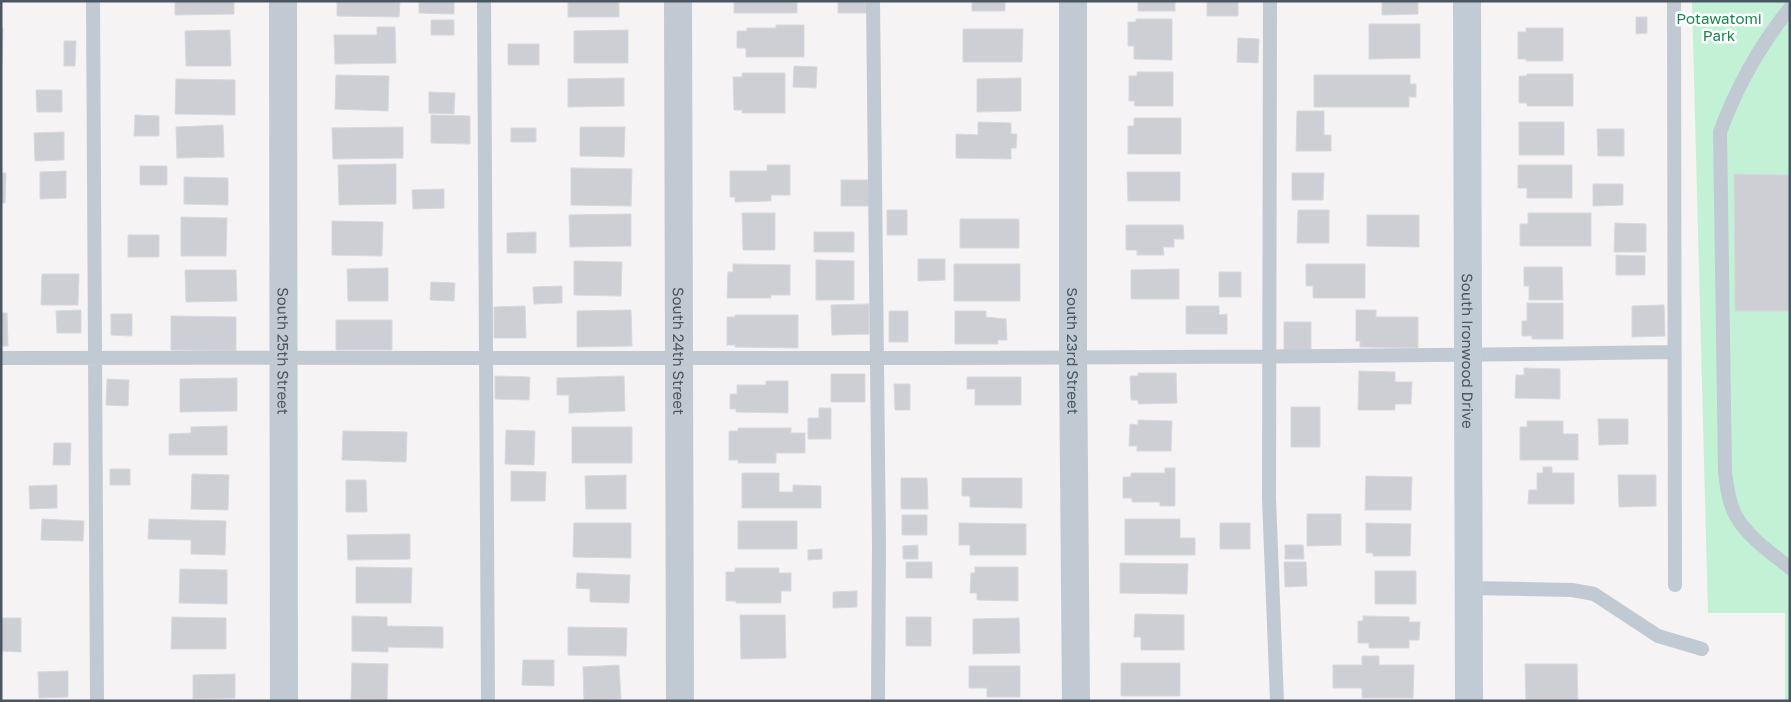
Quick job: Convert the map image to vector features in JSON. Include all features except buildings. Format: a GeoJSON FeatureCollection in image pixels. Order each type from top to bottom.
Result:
{"type":"FeatureCollection","features":[{"type":"Feature","properties":{"kind":"main road","name":"South Ironwood Drive"},"geometry":{"type":"LineString","coordinates":[[1467,1],[1469,701]]}},
{"type":"Feature","properties":{"kind":"street","name":"South 25th Street"},"geometry":{"type":"LineString","coordinates":[[283,1],[284,701]]}},
{"type":"Feature","properties":{"kind":"street","name":"South 24th Street"},"geometry":{"type":"LineString","coordinates":[[678,1],[680,701]]}},
{"type":"Feature","properties":{"kind":"street","name":"South 23rd Street"},"geometry":{"type":"LineString","coordinates":[[1073,1],[1073,356],[1076,701]]}},
{"type":"Feature","properties":{"kind":"lane"},"geometry":{"type":"LineString","coordinates":[[93,1],[97,701]]}},
{"type":"Feature","properties":{"kind":"lane"},"geometry":{"type":"LineString","coordinates":[[484,1],[488,701]]}},
{"type":"Feature","properties":{"kind":"lane"},"geometry":{"type":"LineString","coordinates":[[873,1],[879,545],[878,701]]}},
{"type":"Feature","properties":{"kind":"lane"},"geometry":{"type":"LineString","coordinates":[[1270,1],[1269,499],[1277,701]]}},
{"type":"Feature","properties":{"kind":"lane"},"geometry":{"type":"LineString","coordinates":[[1674,1],[1675,585]]}},
{"type":"Feature","properties":{"kind":"lane"},"geometry":{"type":"LineString","coordinates":[[1790,8],[1770,35],[1728,110],[1720,132],[1726,472],[1729,500],[1735,515],[1762,546],[1790,568]]}},
{"type":"Feature","properties":{"kind":"lane"},"geometry":{"type":"LineString","coordinates":[[1,358],[285,356],[877,359],[1674,352]]}},
{"type":"Feature","properties":{"kind":"lane"},"geometry":{"type":"LineString","coordinates":[[1469,588],[1572,590],[1594,594],[1658,636],[1702,648]]}},
{"type":"Feature","properties":{"kind":"green space","name":"Potawatomi Park"},"geometry":{"type":"Polygon","coordinates":[[[1692,1],[1790,1],[1790,701],[1785,701],[1785,613],[1708,613],[1692,1]]]}}]}
